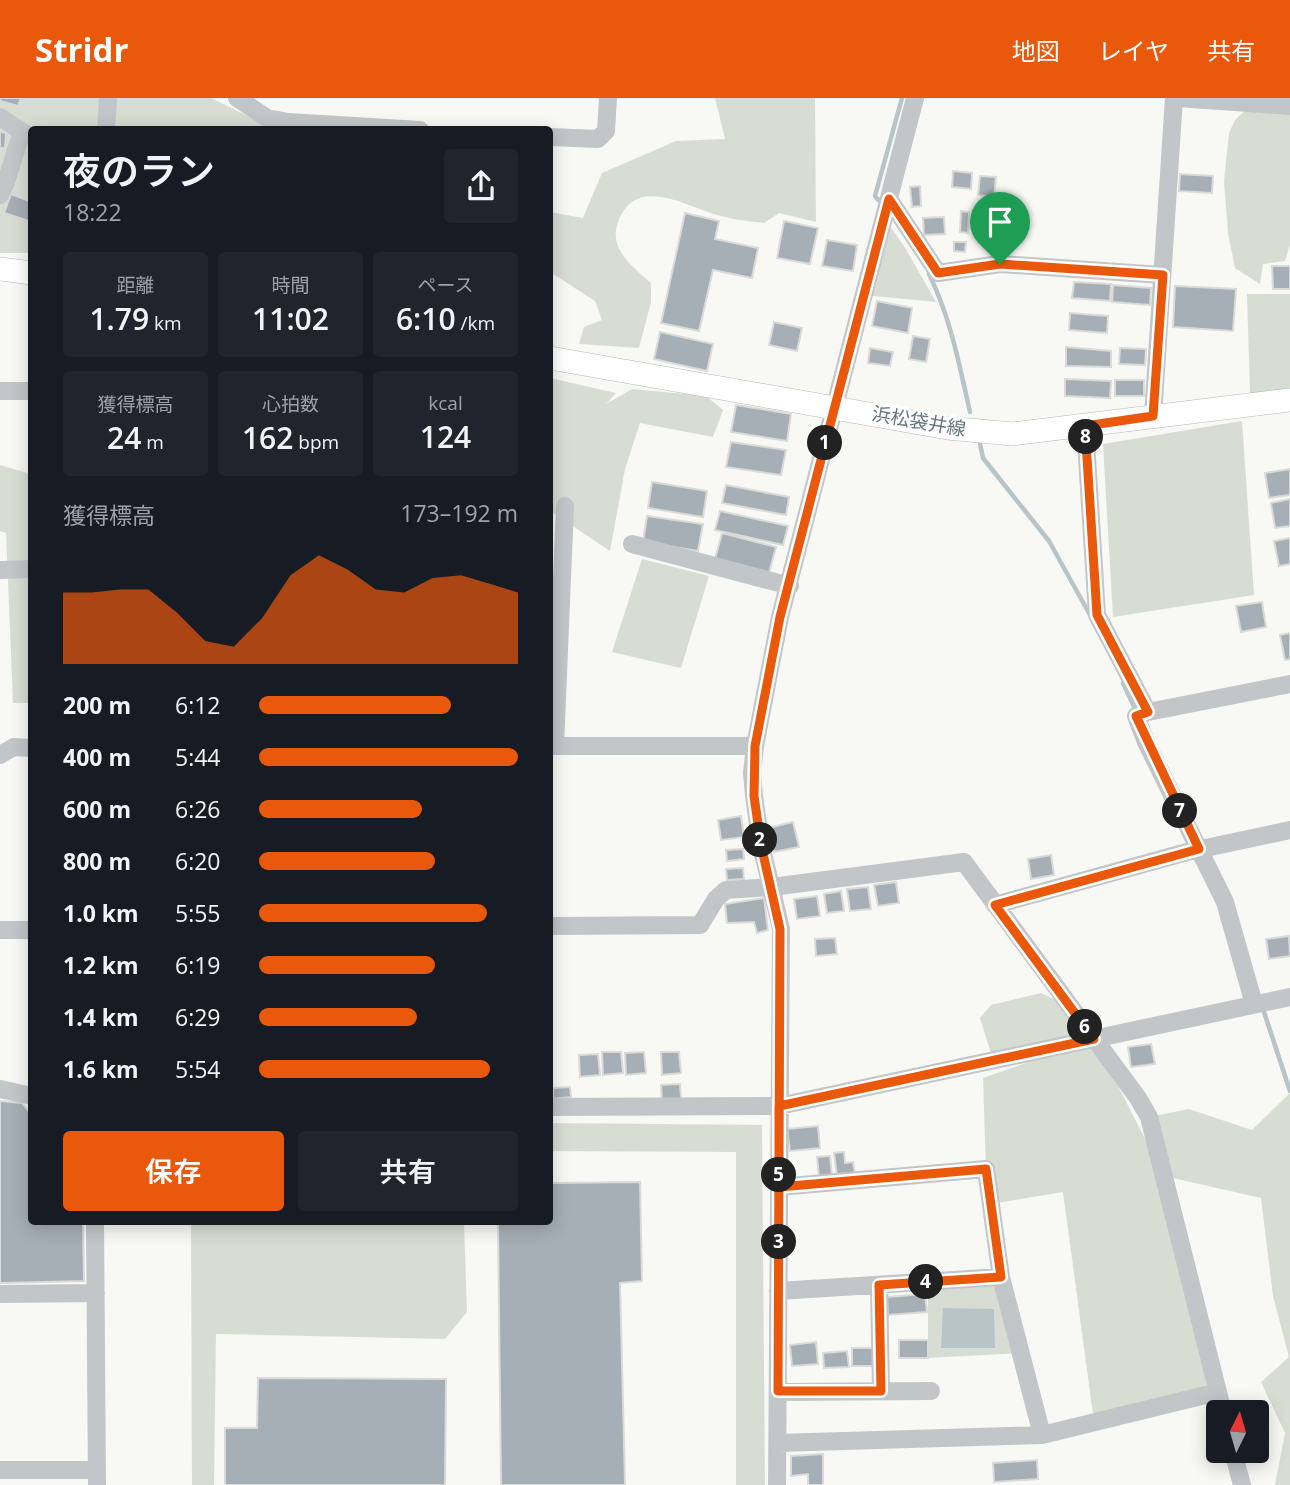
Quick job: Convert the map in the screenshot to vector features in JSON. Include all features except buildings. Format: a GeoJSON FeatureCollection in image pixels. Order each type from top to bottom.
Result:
{"type":"FeatureCollection","features":[{"type":"Feature","properties":{"kind":"main road"},"geometry":{"type":"LineString","coordinates":[[0,269],[28,272]]}},
{"type":"Feature","properties":{"kind":"main road","name":"浜松袋井線"},"geometry":{"type":"LineString","coordinates":[[553,359],[948,428],[1002,433],[1085,426],[1290,400]]}},
{"type":"Feature","properties":{"kind":"street"},"geometry":{"type":"LineString","coordinates":[[106,126],[108,98]]}},
{"type":"Feature","properties":{"kind":"street"},"geometry":{"type":"LineString","coordinates":[[237,98],[267,118],[335,126]]}},
{"type":"Feature","properties":{"kind":"street"},"geometry":{"type":"LineString","coordinates":[[553,137],[598,139],[606,131],[608,98]]}},
{"type":"Feature","properties":{"kind":"street"},"geometry":{"type":"LineString","coordinates":[[778,1485],[780,929],[761,845],[754,796],[755,746],[780,617],[915,98]]}},
{"type":"Feature","properties":{"kind":"street"},"geometry":{"type":"LineString","coordinates":[[1153,416],[1176,98],[1290,106]]}},
{"type":"Feature","properties":{"kind":"street"},"geometry":{"type":"LineString","coordinates":[[0,117],[27,135],[0,195]]}},
{"type":"Feature","properties":{"kind":"street"},"geometry":{"type":"LineString","coordinates":[[889,199],[938,273],[1000,264],[1163,275]]}},
{"type":"Feature","properties":{"kind":"street"},"geometry":{"type":"LineString","coordinates":[[0,391],[28,391]]}},
{"type":"Feature","properties":{"kind":"street"},"geometry":{"type":"LineString","coordinates":[[1085,426],[1097,615],[1204,848],[1225,902],[1254,1004]]}},
{"type":"Feature","properties":{"kind":"street"},"geometry":{"type":"LineString","coordinates":[[553,708],[565,506]]}},
{"type":"Feature","properties":{"kind":"street"},"geometry":{"type":"LineString","coordinates":[[632,544],[790,586]]}},
{"type":"Feature","properties":{"kind":"street"},"geometry":{"type":"LineString","coordinates":[[0,570],[28,569]]}},
{"type":"Feature","properties":{"kind":"street"},"geometry":{"type":"LineString","coordinates":[[1143,713],[1290,684]]}},
{"type":"Feature","properties":{"kind":"street"},"geometry":{"type":"LineString","coordinates":[[553,746],[755,746]]}},
{"type":"Feature","properties":{"kind":"street"},"geometry":{"type":"LineString","coordinates":[[0,755],[14,747],[28,748]]}},
{"type":"Feature","properties":{"kind":"street"},"geometry":{"type":"LineString","coordinates":[[995,905],[1204,848],[1290,830]]}},
{"type":"Feature","properties":{"kind":"street"},"geometry":{"type":"LineString","coordinates":[[553,926],[699,925],[726,890],[772,887],[964,862],[1138,1098],[1149,1117],[1220,1400]]}},
{"type":"Feature","properties":{"kind":"street"},"geometry":{"type":"LineString","coordinates":[[0,930],[28,930]]}},
{"type":"Feature","properties":{"kind":"street"},"geometry":{"type":"LineString","coordinates":[[553,1107],[779,1106],[1290,996]]}},
{"type":"Feature","properties":{"kind":"street"},"geometry":{"type":"LineString","coordinates":[[0,1089],[28,1095]]}},
{"type":"Feature","properties":{"kind":"street"},"geometry":{"type":"LineString","coordinates":[[779,1187],[986,1169],[1001,1277],[1042,1435]]}},
{"type":"Feature","properties":{"kind":"street"},"geometry":{"type":"LineString","coordinates":[[0,1470],[97,1478],[95,1225]]}},
{"type":"Feature","properties":{"kind":"street"},"geometry":{"type":"LineString","coordinates":[[778,1291],[1001,1277]]}},
{"type":"Feature","properties":{"kind":"street"},"geometry":{"type":"LineString","coordinates":[[879,1285],[881,1391]]}},
{"type":"Feature","properties":{"kind":"street"},"geometry":{"type":"LineString","coordinates":[[0,1294],[96,1293]]}},
{"type":"Feature","properties":{"kind":"street"},"geometry":{"type":"LineString","coordinates":[[778,1391],[931,1391]]}},
{"type":"Feature","properties":{"kind":"street"},"geometry":{"type":"LineString","coordinates":[[778,1443],[1042,1435],[1218,1392]]}},
{"type":"Feature","properties":{"kind":"street"},"geometry":{"type":"LineString","coordinates":[[1236,1463],[1242,1485]]}},
{"type":"Feature","properties":{"kind":"shaded area"},"geometry":{"type":"Polygon","coordinates":[[[0,98],[211,98],[264,124],[287,126],[28,128],[0,110],[0,98]]]}},
{"type":"Feature","properties":{"kind":"shaded area"},"geometry":{"type":"Polygon","coordinates":[[[715,98],[815,98],[816,222],[779,213],[764,223],[747,221],[721,216],[663,197],[637,199],[626,207],[618,222],[616,241],[624,257],[651,283],[651,302],[639,348],[579,344],[584,327],[602,320],[595,301],[553,274],[553,213],[583,218],[602,173],[676,141],[725,139],[715,98]]]}},
{"type":"Feature","properties":{"kind":"shaded area"},"geometry":{"type":"Polygon","coordinates":[[[1290,109],[1290,245],[1285,261],[1263,264],[1260,284],[1235,268],[1228,233],[1224,181],[1229,133],[1235,120],[1246,110],[1290,109]]]}},
{"type":"Feature","properties":{"kind":"shaded area"},"geometry":{"type":"Polygon","coordinates":[[[0,127],[28,146],[28,253],[0,253],[0,127]]]}},
{"type":"Feature","properties":{"kind":"shaded area"},"geometry":{"type":"Polygon","coordinates":[[[884,218],[904,246],[936,302],[863,295],[884,218]]]}},
{"type":"Feature","properties":{"kind":"shaded area"},"geometry":{"type":"Polygon","coordinates":[[[1247,294],[1290,294],[1290,389],[1250,394],[1247,294]]]}},
{"type":"Feature","properties":{"kind":"shaded area"},"geometry":{"type":"Polygon","coordinates":[[[553,379],[616,393],[606,404],[632,389],[706,396],[723,410],[713,437],[640,423],[625,469],[610,551],[553,513],[553,379]]]}},
{"type":"Feature","properties":{"kind":"shaded area"},"geometry":{"type":"Polygon","coordinates":[[[1242,421],[1254,595],[1113,617],[1103,444],[1242,421]]]}},
{"type":"Feature","properties":{"kind":"shaded area"},"geometry":{"type":"Polygon","coordinates":[[[0,465],[28,473],[28,703],[13,703],[6,533],[0,531],[0,465]]]}},
{"type":"Feature","properties":{"kind":"shaded area"},"geometry":{"type":"Polygon","coordinates":[[[642,559],[709,576],[681,668],[612,652],[642,559]]]}},
{"type":"Feature","properties":{"kind":"shaded area"},"geometry":{"type":"Polygon","coordinates":[[[1041,993],[1069,1006],[1083,1035],[991,1053],[980,1018],[991,1005],[1041,993]]]}},
{"type":"Feature","properties":{"kind":"shaded area"},"geometry":{"type":"Polygon","coordinates":[[[1094,1039],[1162,1172],[1149,1117],[1189,1109],[1252,1130],[1290,1093],[1290,1485],[1275,1485],[1285,1433],[1261,1382],[1289,1357],[1273,1296],[1261,1198],[1164,1176],[1218,1392],[1094,1422],[1063,1192],[991,1204],[986,1169],[983,1078],[1094,1039]]]}},
{"type":"Feature","properties":{"kind":"shaded area"},"geometry":{"type":"Polygon","coordinates":[[[553,1123],[762,1125],[765,1485],[736,1485],[736,1152],[553,1151],[553,1123]]]}},
{"type":"Feature","properties":{"kind":"shaded area"},"geometry":{"type":"Polygon","coordinates":[[[191,1225],[464,1225],[467,1312],[445,1339],[216,1334],[214,1485],[192,1485],[191,1225]]]}},
{"type":"Feature","properties":{"kind":"shaded area"},"geometry":{"type":"Polygon","coordinates":[[[1001,1277],[1021,1353],[928,1358],[928,1282],[1001,1277]]]}},
{"type":"Feature","properties":{"kind":"shaded area"},"geometry":{"type":"Polygon","coordinates":[[[943,1308],[994,1309],[995,1348],[941,1348],[943,1308]]]}},
{"type":"Feature","properties":{"kind":"waterway"},"geometry":{"type":"LineString","coordinates":[[881,203],[875,196],[902,98]]}},
{"type":"Feature","properties":{"kind":"waterway"},"geometry":{"type":"LineString","coordinates":[[929,274],[949,325],[970,412]]}},
{"type":"Feature","properties":{"kind":"waterway"},"geometry":{"type":"LineString","coordinates":[[980,444],[983,458],[1049,541],[1090,615]]}},
{"type":"Feature","properties":{"kind":"waterway"},"geometry":{"type":"LineString","coordinates":[[1123,683],[1137,713]]}},
{"type":"Feature","properties":{"kind":"waterway"},"geometry":{"type":"LineString","coordinates":[[1262,1006],[1290,1091]]}},
{"type":"Feature","properties":{"kind":"route"},"geometry":{"type":"LineString","coordinates":[[1000,264],[938,273],[889,199],[780,617],[752,773],[761,845],[780,929],[780,1028],[779,1106],[778,1391],[881,1391],[879,1285],[1001,1277],[986,1169],[779,1187],[779,1106],[1094,1039],[995,905],[1199,849],[1136,716],[1148,712],[1097,615],[1085,426],[1153,416],[1163,275],[1000,264]]}}]}
